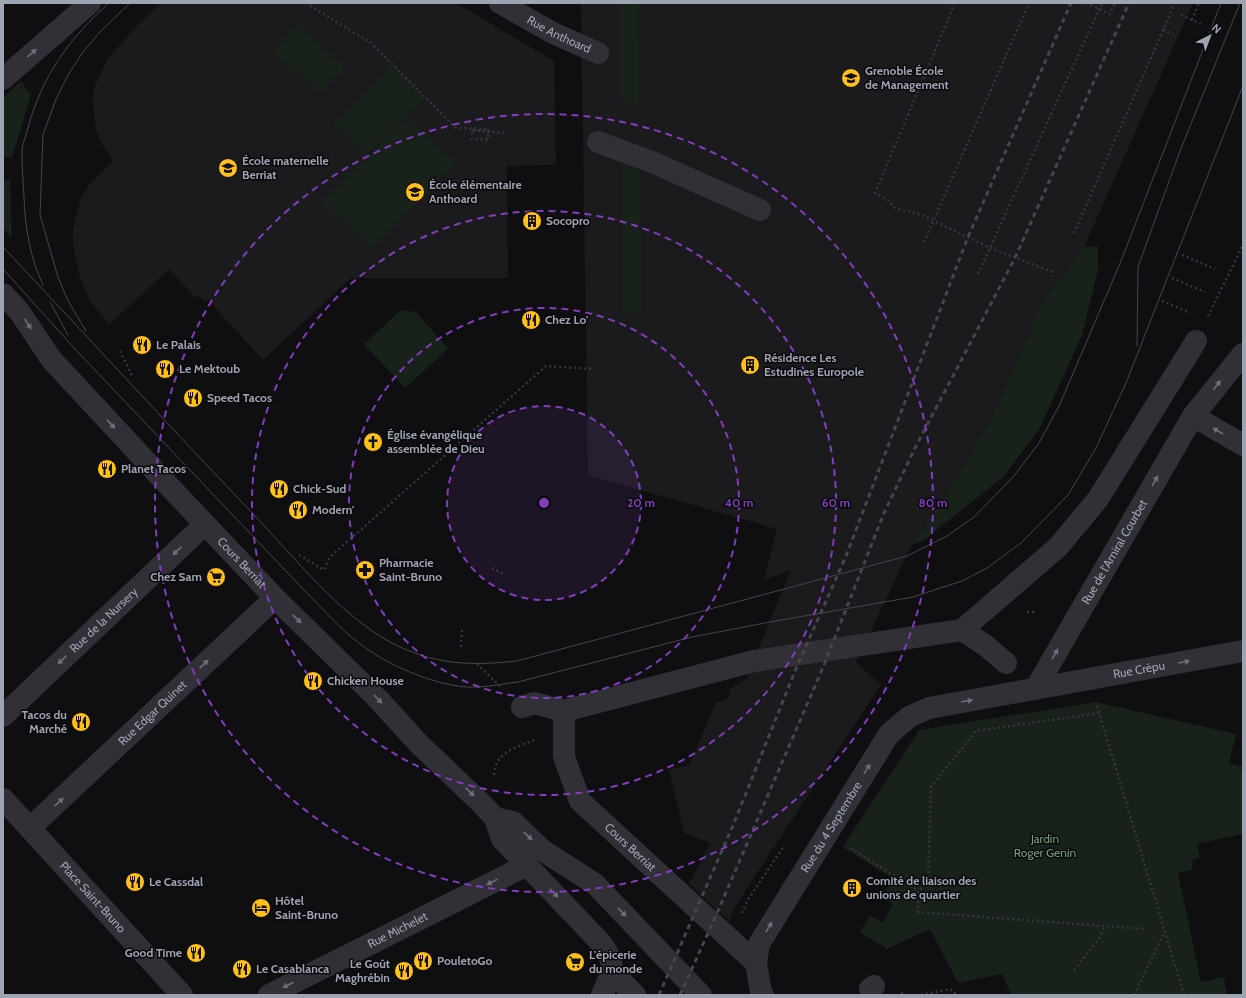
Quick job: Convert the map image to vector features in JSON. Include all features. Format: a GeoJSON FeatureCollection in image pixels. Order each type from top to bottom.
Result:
{"type":"FeatureCollection","features":[{"type":"Feature","properties":{"kind":"street"},"geometry":{"type":"LineString","coordinates":[[3,79],[90,3]]}},
{"type":"Feature","properties":{"kind":"street","name":"Rue Anthoard"},"geometry":{"type":"LineString","coordinates":[[500,3],[553,33],[598,53]]}},
{"type":"Feature","properties":{"kind":"street"},"geometry":{"type":"LineString","coordinates":[[598,142],[652,162],[760,210]]}},
{"type":"Feature","properties":{"kind":"street","name":"Cours Berriat"},"geometry":{"type":"LineString","coordinates":[[3,294],[19,311],[51,359],[205,524],[275,598],[368,688],[419,744],[494,818],[502,839],[601,943],[612,965],[635,995]]}},
{"type":"Feature","properties":{"kind":"street"},"geometry":{"type":"LineString","coordinates":[[522,707],[534,703],[564,711],[754,661],[962,630],[1058,546],[1098,499],[1196,341]]}},
{"type":"Feature","properties":{"kind":"street","name":"Rue de l'Amiral Courbet"},"geometry":{"type":"LineString","coordinates":[[1036,688],[1193,416],[1243,354]]}},
{"type":"Feature","properties":{"kind":"street"},"geometry":{"type":"LineString","coordinates":[[1193,416],[1243,445]]}},
{"type":"Feature","properties":{"kind":"street","name":"Rue de la Nursery"},"geometry":{"type":"LineString","coordinates":[[3,716],[205,524]]}},
{"type":"Feature","properties":{"kind":"street","name":"Rue Edgar Quinet"},"geometry":{"type":"LineString","coordinates":[[30,828],[275,598]]}},
{"type":"Feature","properties":{"kind":"street"},"geometry":{"type":"LineString","coordinates":[[962,630],[985,645],[1006,663]]}},
{"type":"Feature","properties":{"kind":"street","name":"Rue Crépu"},"geometry":{"type":"LineString","coordinates":[[929,708],[1243,651]]}},
{"type":"Feature","properties":{"kind":"street","name":"Rue du 4 Septembre"},"geometry":{"type":"LineString","coordinates":[[756,963],[759,944],[889,734],[909,717],[929,708]]}},
{"type":"Feature","properties":{"kind":"street","name":"Cours Berriat"},"geometry":{"type":"LineString","coordinates":[[564,711],[564,756],[580,801],[756,963]]}},
{"type":"Feature","properties":{"kind":"street","name":"Place Saint-Bruno"},"geometry":{"type":"LineString","coordinates":[[3,799],[182,995]]}},
{"type":"Feature","properties":{"kind":"street"},"geometry":{"type":"LineString","coordinates":[[494,818],[513,822],[542,850],[595,884],[701,995]]}},
{"type":"Feature","properties":{"kind":"street","name":"Rue Michelet"},"geometry":{"type":"LineString","coordinates":[[269,995],[527,865]]}},
{"type":"Feature","properties":{"kind":"street"},"geometry":{"type":"LineString","coordinates":[[756,963],[761,992],[763,995]]}},
{"type":"Feature","properties":{"kind":"street"},"geometry":{"type":"LineString","coordinates":[[602,995],[612,965]]}},
{"type":"Feature","properties":{"kind":"path"},"geometry":{"type":"LineString","coordinates":[[306,3],[371,43],[456,128],[489,129],[488,134],[488,139],[472,139],[472,131],[478,131],[483,131],[489,131],[489,135],[488,140],[472,139],[472,130],[479,131],[486,131],[492,132],[506,133]]}},
{"type":"Feature","properties":{"kind":"path"},"geometry":{"type":"LineString","coordinates":[[955,3],[874,193],[888,200],[895,208],[934,220],[990,248],[1053,272]]}},
{"type":"Feature","properties":{"kind":"path"},"geometry":{"type":"LineString","coordinates":[[924,242],[1030,3]]}},
{"type":"Feature","properties":{"kind":"path"},"geometry":{"type":"LineString","coordinates":[[1086,3],[1110,14],[1115,3]]}},
{"type":"Feature","properties":{"kind":"path"},"geometry":{"type":"LineString","coordinates":[[978,274],[1102,3]]}},
{"type":"Feature","properties":{"kind":"path"},"geometry":{"type":"LineString","coordinates":[[1074,233],[1175,3]]}},
{"type":"Feature","properties":{"kind":"path"},"geometry":{"type":"LineString","coordinates":[[1192,20],[1199,3]]}},
{"type":"Feature","properties":{"kind":"path"},"geometry":{"type":"LineString","coordinates":[[1181,15],[1203,25]]}},
{"type":"Feature","properties":{"kind":"path"},"geometry":{"type":"LineString","coordinates":[[1163,30],[1173,34]]}},
{"type":"Feature","properties":{"kind":"path"},"geometry":{"type":"LineString","coordinates":[[1208,317],[1243,245]]}},
{"type":"Feature","properties":{"kind":"path"},"geometry":{"type":"LineString","coordinates":[[1182,254],[1215,269]]}},
{"type":"Feature","properties":{"kind":"path"},"geometry":{"type":"LineString","coordinates":[[1172,278],[1205,292]]}},
{"type":"Feature","properties":{"kind":"path"},"geometry":{"type":"LineString","coordinates":[[1162,301],[1195,315]]}},
{"type":"Feature","properties":{"kind":"path"},"geometry":{"type":"LineString","coordinates":[[120,351],[132,376]]}},
{"type":"Feature","properties":{"kind":"path"},"geometry":{"type":"LineString","coordinates":[[299,555],[324,570],[330,557],[546,366],[594,369]]}},
{"type":"Feature","properties":{"kind":"path"},"geometry":{"type":"LineString","coordinates":[[492,568],[505,576]]}},
{"type":"Feature","properties":{"kind":"path"},"geometry":{"type":"LineString","coordinates":[[461,647],[462,630]]}},
{"type":"Feature","properties":{"kind":"path"},"geometry":{"type":"LineString","coordinates":[[478,664],[522,707]]}},
{"type":"Feature","properties":{"kind":"path"},"geometry":{"type":"LineString","coordinates":[[1096,702],[1184,995]]}},
{"type":"Feature","properties":{"kind":"path"},"geometry":{"type":"LineString","coordinates":[[494,818],[494,769],[498,759],[510,749],[539,738],[564,711]]}},
{"type":"Feature","properties":{"kind":"path"},"geometry":{"type":"LineString","coordinates":[[1099,713],[976,731],[931,787],[928,882],[918,891],[918,912],[1145,929]]}},
{"type":"Feature","properties":{"kind":"path"},"geometry":{"type":"LineString","coordinates":[[827,833],[918,891]]}},
{"type":"Feature","properties":{"kind":"path"},"geometry":{"type":"LineString","coordinates":[[1074,970],[1100,937],[1105,926]]}},
{"type":"Feature","properties":{"kind":"path"},"geometry":{"type":"LineString","coordinates":[[1134,995],[1165,931]]}},
{"type":"Feature","properties":{"kind":"path"},"geometry":{"type":"LineString","coordinates":[[921,995],[950,989],[957,995]]}},
{"type":"Feature","properties":{"kind":"shaded area"},"geometry":{"type":"Polygon","coordinates":[[[161,3],[456,3],[554,61],[556,165],[507,166],[508,278],[351,278],[263,360],[208,300],[205,302],[198,295],[195,297],[169,269],[109,325],[91,302],[84,288],[79,274],[73,246],[73,229],[80,200],[89,185],[114,160],[103,146],[96,130],[92,98],[95,85],[108,58],[138,25],[161,3]]]}},
{"type":"Feature","properties":{"kind":"shaded area"},"geometry":{"type":"Polygon","coordinates":[[[581,3],[1193,3],[1084,247],[1042,302],[994,413],[941,503],[916,536],[856,662],[881,685],[736,905],[729,921],[689,884],[710,843],[684,833],[669,770],[689,765],[716,702],[725,701],[729,697],[730,689],[746,679],[791,570],[764,580],[777,529],[588,475],[581,3]]]}},
{"type":"Feature","properties":{"kind":"green space"},"geometry":{"type":"Polygon","coordinates":[[[621,3],[638,3],[639,107],[622,101],[621,3]]]}},
{"type":"Feature","properties":{"kind":"green space"},"geometry":{"type":"Polygon","coordinates":[[[297,24],[344,67],[320,94],[273,52],[297,24]]]}},
{"type":"Feature","properties":{"kind":"green space"},"geometry":{"type":"Polygon","coordinates":[[[393,64],[426,97],[365,157],[333,124],[393,64]]]}},
{"type":"Feature","properties":{"kind":"green space"},"geometry":{"type":"Polygon","coordinates":[[[21,81],[31,95],[12,157],[3,157],[3,98],[21,81]]]}},
{"type":"Feature","properties":{"kind":"green space"},"geometry":{"type":"Polygon","coordinates":[[[407,118],[455,163],[371,250],[321,202],[407,118]]]}},
{"type":"Feature","properties":{"kind":"green space"},"geometry":{"type":"Polygon","coordinates":[[[623,162],[640,170],[642,312],[623,312],[623,162]]]}},
{"type":"Feature","properties":{"kind":"green space"},"geometry":{"type":"Polygon","coordinates":[[[3,180],[10,180],[12,238],[3,228],[3,180]]]}},
{"type":"Feature","properties":{"kind":"green space"},"geometry":{"type":"Polygon","coordinates":[[[1098,246],[1098,270],[1082,335],[1039,430],[1003,477],[924,540],[912,545],[916,536],[941,503],[994,413],[1042,302],[1084,247],[1098,246]]]}},
{"type":"Feature","properties":{"kind":"green space"},"geometry":{"type":"Polygon","coordinates":[[[401,310],[416,312],[448,349],[405,388],[364,344],[401,310]]]}},
{"type":"Feature","properties":{"kind":"green space","name":"Jardin Roger Genin"},"geometry":{"type":"Polygon","coordinates":[[[1096,702],[1236,734],[1229,763],[1241,766],[1243,778],[1243,834],[1197,844],[1200,858],[1193,860],[1192,870],[1178,873],[1201,982],[1224,977],[1227,995],[1011,995],[1002,974],[958,983],[930,929],[887,949],[860,932],[870,915],[882,923],[893,904],[882,897],[893,879],[843,847],[919,730],[1096,702]]]}},
{"type":"Feature","properties":{"kind":"tram line"},"geometry":{"type":"LineString","coordinates":[[43,285],[35,264],[27,231],[23,174],[23,146],[34,110],[49,75],[70,44],[109,3]]}},
{"type":"Feature","properties":{"kind":"tram line"},"geometry":{"type":"LineString","coordinates":[[86,331],[68,301],[58,277],[40,215],[43,135],[56,99],[68,75],[83,52],[100,32],[130,3]]}},
{"type":"Feature","properties":{"kind":"tram line"},"geometry":{"type":"LineString","coordinates":[[3,247],[318,584],[353,616],[390,642],[406,650],[422,655],[452,662],[467,663],[500,663],[517,661],[907,556],[947,536],[974,517],[1014,476],[1039,443],[1060,404],[1121,261],[1221,3]]}},
{"type":"Feature","properties":{"kind":"tram line"},"geometry":{"type":"LineString","coordinates":[[1137,346],[1138,267],[1180,151],[1240,3]]}},
{"type":"Feature","properties":{"kind":"tram line"},"geometry":{"type":"LineString","coordinates":[[3,269],[75,349],[303,589],[352,638],[383,659],[424,678],[439,682],[466,687],[518,682],[692,637],[913,597],[962,581],[987,568],[1021,543],[1068,495],[1096,448],[1126,383],[1243,86]]}},
{"type":"Feature","properties":{"kind":"tram line"},"geometry":{"type":"LineString","coordinates":[[50,302],[68,335]]}},
{"type":"Feature","properties":{"kind":"railway"},"geometry":{"type":"LineString","coordinates":[[659,995],[734,823],[795,671],[846,556],[968,237],[1071,3]]}},
{"type":"Feature","properties":{"kind":"railway"},"geometry":{"type":"LineString","coordinates":[[680,995],[718,911],[824,665],[884,513],[915,448],[1015,258],[1129,3]]}},
{"type":"Feature","properties":{"kind":"place","name":"Grenoble École de Management"},"geometry":{"type":"Point","coordinates":[851,78]}},
{"type":"Feature","properties":{"kind":"place","name":"École maternelle Berriat"},"geometry":{"type":"Point","coordinates":[228,168]}},
{"type":"Feature","properties":{"kind":"place","name":"École élémentaire Anthoard"},"geometry":{"type":"Point","coordinates":[415,192]}},
{"type":"Feature","properties":{"kind":"place","name":"Socopro"},"geometry":{"type":"Point","coordinates":[532,221]}},
{"type":"Feature","properties":{"kind":"place","name":"Chez Lo'"},"geometry":{"type":"Point","coordinates":[531,320]}},
{"type":"Feature","properties":{"kind":"place","name":"Le Palais"},"geometry":{"type":"Point","coordinates":[142,345]}},
{"type":"Feature","properties":{"kind":"place","name":"Résidence Les Estudines Europole"},"geometry":{"type":"Point","coordinates":[750,365]}},
{"type":"Feature","properties":{"kind":"place","name":"Le Mektoub"},"geometry":{"type":"Point","coordinates":[165,369]}},
{"type":"Feature","properties":{"kind":"place","name":"Speed Tacos"},"geometry":{"type":"Point","coordinates":[193,398]}},
{"type":"Feature","properties":{"kind":"place","name":"Église évangélique assemblée de Dieu"},"geometry":{"type":"Point","coordinates":[373,442]}},
{"type":"Feature","properties":{"kind":"place","name":"Planet Tacos"},"geometry":{"type":"Point","coordinates":[107,469]}},
{"type":"Feature","properties":{"kind":"place","name":"Chick-Sud"},"geometry":{"type":"Point","coordinates":[279,489]}},
{"type":"Feature","properties":{"kind":"place","name":"Modern'"},"geometry":{"type":"Point","coordinates":[298,510]}},
{"type":"Feature","properties":{"kind":"place","name":"Pharmacie Saint-Bruno"},"geometry":{"type":"Point","coordinates":[365,570]}},
{"type":"Feature","properties":{"kind":"place","name":"Chez Sam"},"geometry":{"type":"Point","coordinates":[216,577]}},
{"type":"Feature","properties":{"kind":"place","name":"Chicken House"},"geometry":{"type":"Point","coordinates":[313,681]}},
{"type":"Feature","properties":{"kind":"place","name":"Tacos du Marché"},"geometry":{"type":"Point","coordinates":[81,722]}},
{"type":"Feature","properties":{"kind":"place","name":"Le Cassdal"},"geometry":{"type":"Point","coordinates":[135,882]}},
{"type":"Feature","properties":{"kind":"place","name":"Comité de liaison des unions de quartier"},"geometry":{"type":"Point","coordinates":[852,888]}},
{"type":"Feature","properties":{"kind":"place","name":"Hôtel Saint-Bruno"},"geometry":{"type":"Point","coordinates":[261,908]}},
{"type":"Feature","properties":{"kind":"place","name":"Good Time"},"geometry":{"type":"Point","coordinates":[196,953]}},
{"type":"Feature","properties":{"kind":"place","name":"PouletoGo"},"geometry":{"type":"Point","coordinates":[423,961]}},
{"type":"Feature","properties":{"kind":"place","name":"L'épicerie du monde"},"geometry":{"type":"Point","coordinates":[575,962]}},
{"type":"Feature","properties":{"kind":"place","name":"Le Casablanca"},"geometry":{"type":"Point","coordinates":[242,969]}},
{"type":"Feature","properties":{"kind":"place","name":"Le Goût Maghrébin"},"geometry":{"type":"Point","coordinates":[404,971]}}]}
